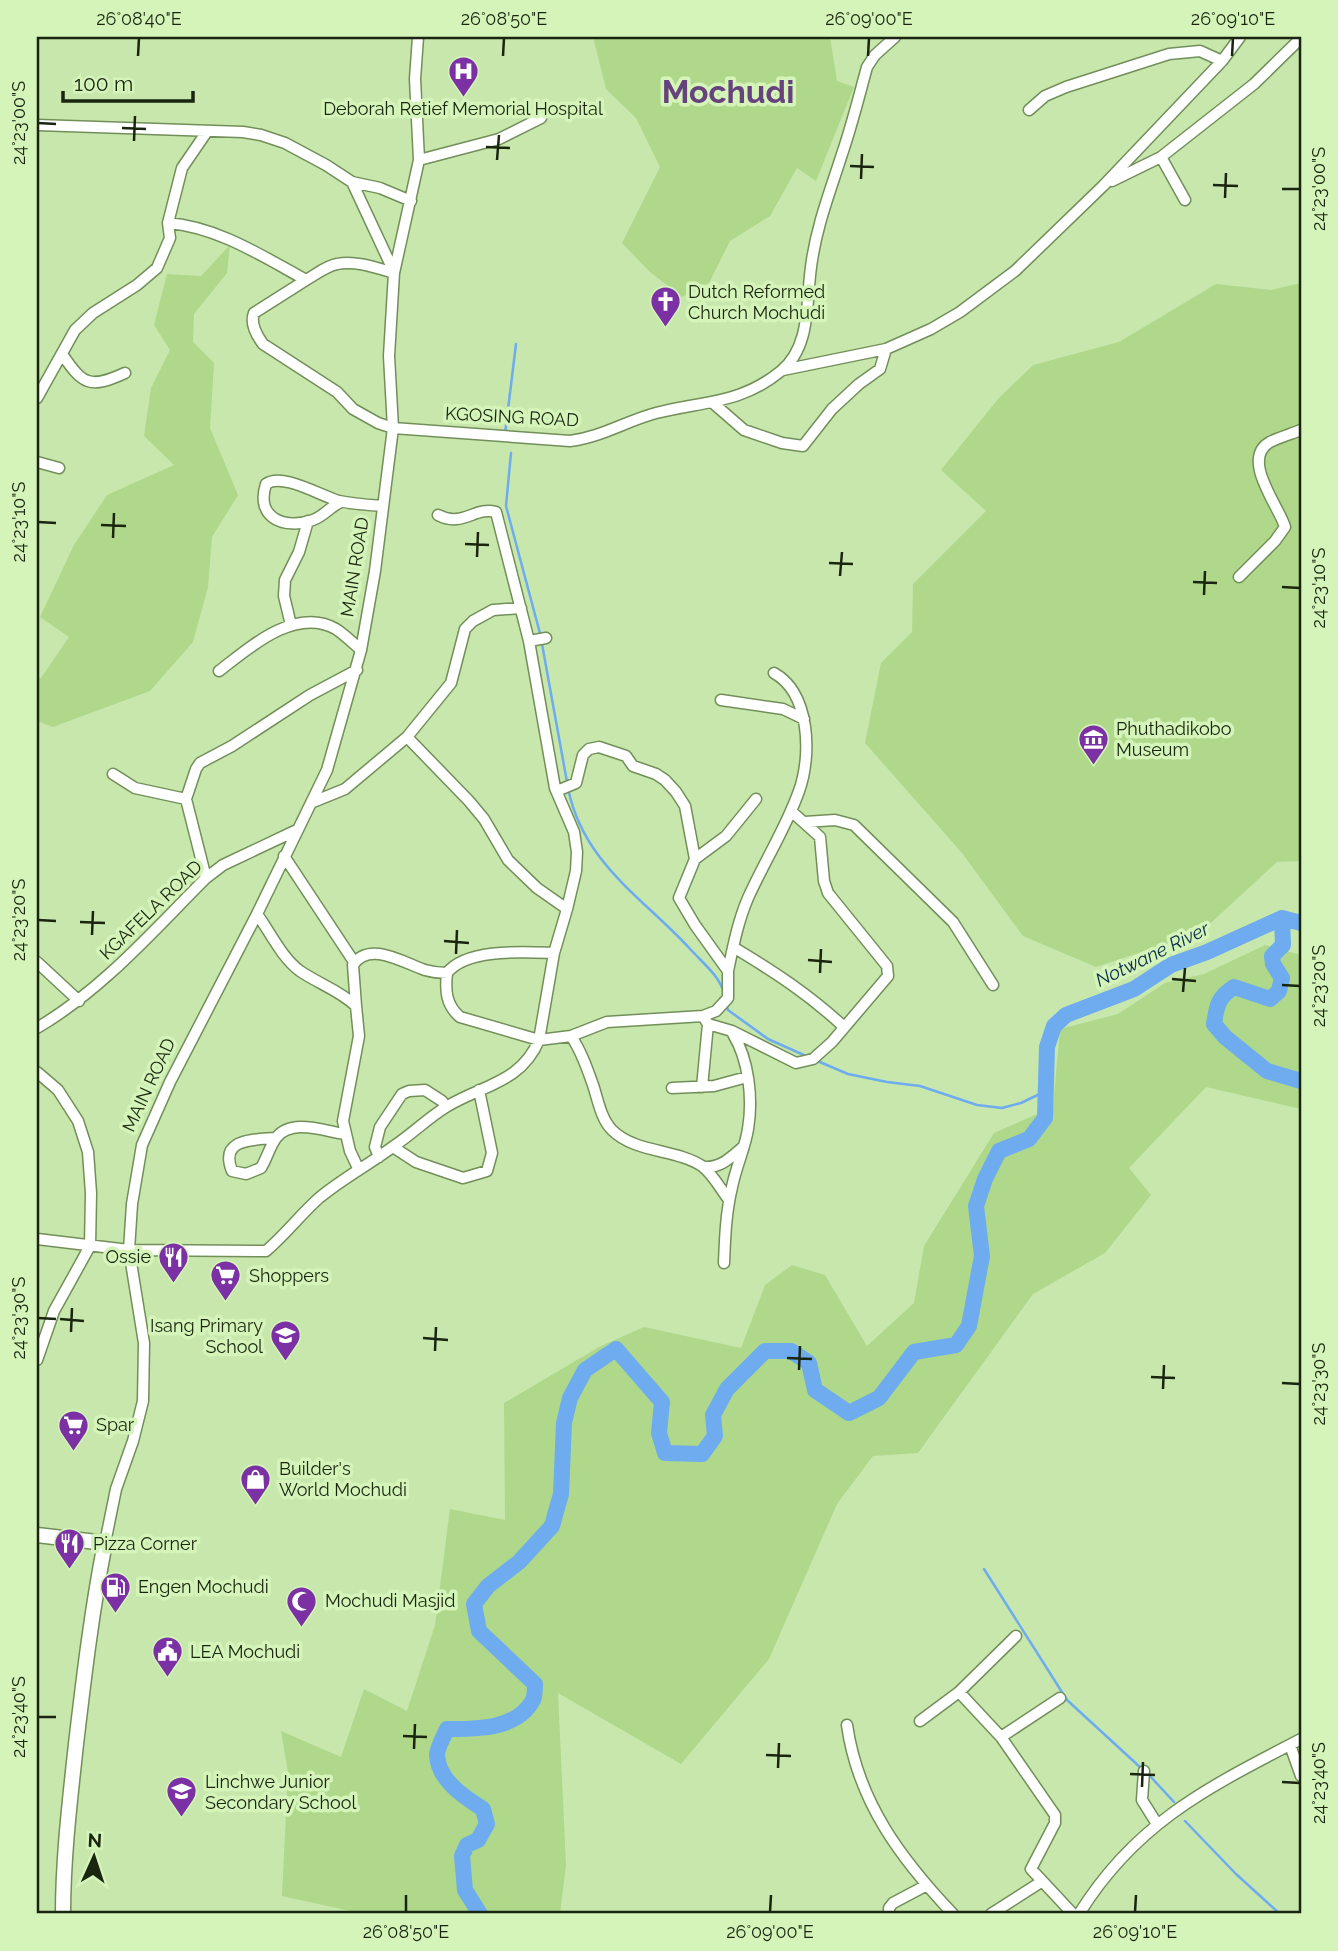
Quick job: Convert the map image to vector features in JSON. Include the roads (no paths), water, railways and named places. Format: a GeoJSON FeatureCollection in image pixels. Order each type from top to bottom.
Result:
{"type":"FeatureCollection","features":[{"type":"Feature","properties":{"kind":"main road"},"geometry":{"type":"LineString","coordinates":[[37,1535],[105,1543]]}},
{"type":"Feature","properties":{"kind":"main road","name":"MAIN ROAD"},"geometry":{"type":"LineString","coordinates":[[63,1914],[69,1809],[89,1637],[105,1543]]}},
{"type":"Feature","properties":{"kind":"street","name":"MAIN ROAD"},"geometry":{"type":"LineString","coordinates":[[105,1543],[116,1489],[143,1401],[144,1343],[129,1250],[132,1204],[142,1145],[170,1082],[313,802],[327,770],[357,670],[393,428],[389,356],[394,273],[419,160],[415,79],[418,37]]}},
{"type":"Feature","properties":{"kind":"street"},"geometry":{"type":"LineString","coordinates":[[783,370],[798,350],[802,338],[816,237],[867,67],[875,55],[895,37]]}},
{"type":"Feature","properties":{"kind":"street"},"geometry":{"type":"LineString","coordinates":[[783,370],[886,349],[960,312],[1015,271],[1103,186],[1222,61],[1240,37]]}},
{"type":"Feature","properties":{"kind":"street"},"geometry":{"type":"LineString","coordinates":[[1103,186],[1161,157],[1254,84],[1301,38]]}},
{"type":"Feature","properties":{"kind":"street"},"geometry":{"type":"LineString","coordinates":[[1030,110],[1045,96],[1066,87],[1169,54],[1200,51],[1222,61]]}},
{"type":"Feature","properties":{"kind":"street"},"geometry":{"type":"LineString","coordinates":[[419,160],[499,139],[541,118]]}},
{"type":"Feature","properties":{"kind":"street"},"geometry":{"type":"LineString","coordinates":[[37,125],[261,135],[295,149],[352,182],[380,188],[411,201]]}},
{"type":"Feature","properties":{"kind":"street"},"geometry":{"type":"LineString","coordinates":[[37,398],[75,330],[93,313],[137,285],[157,268],[170,238],[168,223],[182,168],[206,132]]}},
{"type":"Feature","properties":{"kind":"street"},"geometry":{"type":"LineString","coordinates":[[1161,157],[1185,200]]}},
{"type":"Feature","properties":{"kind":"street"},"geometry":{"type":"LineString","coordinates":[[352,182],[394,273]]}},
{"type":"Feature","properties":{"kind":"street"},"geometry":{"type":"LineString","coordinates":[[168,223],[193,225],[204,229],[237,243],[306,280]]}},
{"type":"Feature","properties":{"kind":"street"},"geometry":{"type":"LineString","coordinates":[[393,428],[353,409],[337,392],[263,344],[252,320],[254,313],[328,267],[344,263],[394,273]]}},
{"type":"Feature","properties":{"kind":"street"},"geometry":{"type":"LineString","coordinates":[[713,403],[744,430],[782,443],[803,446],[832,409],[880,369],[886,349]]}},
{"type":"Feature","properties":{"kind":"street"},"geometry":{"type":"LineString","coordinates":[[62,354],[74,372],[89,383],[106,382],[125,373]]}},
{"type":"Feature","properties":{"kind":"street","name":"KGOSING ROAD"},"geometry":{"type":"LineString","coordinates":[[393,428],[570,440],[595,437],[657,413],[713,403],[750,391],[783,370]]}},
{"type":"Feature","properties":{"kind":"street"},"geometry":{"type":"LineString","coordinates":[[1239,577],[1275,541],[1285,527],[1266,489],[1258,465],[1261,452],[1268,443],[1301,430]]}},
{"type":"Feature","properties":{"kind":"street"},"geometry":{"type":"LineString","coordinates":[[37,462],[60,468]]}},
{"type":"Feature","properties":{"kind":"street"},"geometry":{"type":"LineString","coordinates":[[341,502],[320,517],[308,521],[281,523],[274,520],[269,513],[264,498],[266,484],[270,481],[281,481],[341,502],[383,506]]}},
{"type":"Feature","properties":{"kind":"street"},"geometry":{"type":"LineString","coordinates":[[37,1239],[129,1250],[266,1251],[318,1199],[358,1168],[379,1157],[446,1107],[506,1079],[522,1068],[534,1053],[539,1040],[554,953],[576,872],[574,832],[537,640],[522,608],[496,512],[487,510],[455,520],[438,515]]}},
{"type":"Feature","properties":{"kind":"street"},"geometry":{"type":"LineString","coordinates":[[291,625],[284,596],[285,580],[299,552],[308,521]]}},
{"type":"Feature","properties":{"kind":"street"},"geometry":{"type":"LineString","coordinates":[[313,802],[345,789],[407,737],[451,683],[465,629],[482,614],[493,610],[522,608]]}},
{"type":"Feature","properties":{"kind":"street"},"geometry":{"type":"LineString","coordinates":[[219,671],[263,639],[291,625],[320,624],[334,628],[361,650]]}},
{"type":"Feature","properties":{"kind":"street"},"geometry":{"type":"LineString","coordinates":[[206,878],[186,799],[200,763],[232,746],[310,695],[357,670]]}},
{"type":"Feature","properties":{"kind":"street"},"geometry":{"type":"LineString","coordinates":[[702,1087],[706,1020],[728,998],[728,971],[747,901],[800,789],[805,766],[804,719],[792,687],[774,673]]}},
{"type":"Feature","properties":{"kind":"street"},"geometry":{"type":"LineString","coordinates":[[722,700],[783,709],[804,719]]}},
{"type":"Feature","properties":{"kind":"street"},"geometry":{"type":"LineString","coordinates":[[407,737],[484,819],[508,860],[537,888],[567,909]]}},
{"type":"Feature","properties":{"kind":"street"},"geometry":{"type":"LineString","coordinates":[[565,788],[583,755],[589,749],[599,747],[626,756],[633,766],[656,774],[676,792],[685,807],[695,859],[680,898],[695,925],[728,971]]}},
{"type":"Feature","properties":{"kind":"street"},"geometry":{"type":"LineString","coordinates":[[113,774],[135,788],[186,799]]}},
{"type":"Feature","properties":{"kind":"street"},"geometry":{"type":"LineString","coordinates":[[695,859],[726,836],[756,799]]}},
{"type":"Feature","properties":{"kind":"street"},"geometry":{"type":"LineString","coordinates":[[447,973],[447,1001],[460,1017],[539,1040],[571,1036],[607,1022],[706,1020],[796,1063],[813,1059],[887,979],[888,970],[873,947],[828,893],[824,881],[822,841],[805,822],[790,811]]}},
{"type":"Feature","properties":{"kind":"street"},"geometry":{"type":"LineString","coordinates":[[805,822],[835,820],[854,825],[953,922],[993,985]]}},
{"type":"Feature","properties":{"kind":"street","name":"KGAFELA ROAD"},"geometry":{"type":"LineString","coordinates":[[37,1028],[79,1001],[102,982],[206,878],[223,865],[297,830]]}},
{"type":"Feature","properties":{"kind":"street"},"geometry":{"type":"LineString","coordinates":[[284,856],[354,962],[359,1036],[343,1121],[358,1168]]}},
{"type":"Feature","properties":{"kind":"street"},"geometry":{"type":"LineString","coordinates":[[257,914],[299,970],[333,988],[356,1006]]}},
{"type":"Feature","properties":{"kind":"street"},"geometry":{"type":"LineString","coordinates":[[733,947],[816,1001],[844,1027]]}},
{"type":"Feature","properties":{"kind":"street"},"geometry":{"type":"LineString","coordinates":[[354,962],[369,954],[379,954],[431,972],[447,973],[460,961],[488,955],[554,953]]}},
{"type":"Feature","properties":{"kind":"street"},"geometry":{"type":"LineString","coordinates":[[37,962],[79,1001]]}},
{"type":"Feature","properties":{"kind":"street"},"geometry":{"type":"LineString","coordinates":[[724,1263],[729,1200],[748,1130],[750,1098],[741,1047],[732,1031]]}},
{"type":"Feature","properties":{"kind":"street"},"geometry":{"type":"LineString","coordinates":[[571,1036],[589,1073],[605,1121],[621,1137],[680,1156],[704,1167],[714,1168],[725,1163],[743,1147]]}},
{"type":"Feature","properties":{"kind":"street"},"geometry":{"type":"LineString","coordinates":[[37,1072],[58,1090],[78,1121],[88,1152],[91,1193],[90,1246],[54,1311],[37,1360]]}},
{"type":"Feature","properties":{"kind":"street"},"geometry":{"type":"LineString","coordinates":[[672,1088],[702,1087],[747,1077]]}},
{"type":"Feature","properties":{"kind":"street"},"geometry":{"type":"LineString","coordinates":[[379,1157],[375,1147],[380,1127],[402,1094],[425,1090],[442,1101],[446,1107]]}},
{"type":"Feature","properties":{"kind":"street"},"geometry":{"type":"LineString","coordinates":[[393,1147],[416,1162],[463,1178],[487,1171],[492,1153],[479,1090]]}},
{"type":"Feature","properties":{"kind":"street"},"geometry":{"type":"LineString","coordinates":[[275,1138],[249,1139],[237,1144],[228,1161],[232,1171],[246,1174],[261,1168],[275,1138],[286,1129],[298,1127],[345,1134]]}},
{"type":"Feature","properties":{"kind":"street"},"geometry":{"type":"LineString","coordinates":[[704,1167],[729,1200]]}},
{"type":"Feature","properties":{"kind":"street"},"geometry":{"type":"LineString","coordinates":[[920,1721],[959,1692],[1016,1636]]}},
{"type":"Feature","properties":{"kind":"street"},"geometry":{"type":"LineString","coordinates":[[959,1692],[1001,1737],[1055,1815],[1055,1823],[1031,1867],[1041,1882],[1073,1914]]}},
{"type":"Feature","properties":{"kind":"street"},"geometry":{"type":"LineString","coordinates":[[1001,1737],[1060,1698]]}},
{"type":"Feature","properties":{"kind":"street"},"geometry":{"type":"LineString","coordinates":[[847,1726],[854,1760],[873,1809],[927,1885],[953,1914]]}},
{"type":"Feature","properties":{"kind":"street"},"geometry":{"type":"LineString","coordinates":[[1079,1914],[1109,1871],[1132,1845],[1157,1824],[1200,1794],[1301,1739]]}},
{"type":"Feature","properties":{"kind":"street"},"geometry":{"type":"LineString","coordinates":[[1290,1745],[1301,1776]]}},
{"type":"Feature","properties":{"kind":"street"},"geometry":{"type":"LineString","coordinates":[[1144,1771],[1142,1800],[1157,1824]]}},
{"type":"Feature","properties":{"kind":"street"},"geometry":{"type":"LineString","coordinates":[[991,1914],[1041,1882]]}},
{"type":"Feature","properties":{"kind":"street"},"geometry":{"type":"LineString","coordinates":[[889,1914],[893,1903],[927,1885]]}},
{"type":"Feature","properties":{"kind":"waterway"},"geometry":{"type":"LineString","coordinates":[[505,434],[516,344]]}},
{"type":"Feature","properties":{"kind":"waterway"},"geometry":{"type":"LineString","coordinates":[[511,453],[506,506],[541,637]]}},
{"type":"Feature","properties":{"kind":"waterway"},"geometry":{"type":"LineString","coordinates":[[542,644],[567,782]]}},
{"type":"Feature","properties":{"kind":"waterway"},"geometry":{"type":"LineString","coordinates":[[568,788],[576,815],[601,859],[707,966],[719,981],[724,993]]}},
{"type":"Feature","properties":{"kind":"waterway"},"geometry":{"type":"LineString","coordinates":[[1282,918],[1301,923]]}},
{"type":"Feature","properties":{"kind":"waterway","name":"Notwane River"},"geometry":{"type":"LineString","coordinates":[[480,1914],[465,1890],[462,1856],[467,1845],[478,1840],[487,1824],[483,1809],[447,1780],[438,1764],[437,1752],[447,1729],[482,1728],[506,1722],[526,1710],[534,1698],[535,1684],[479,1631],[474,1604],[488,1586],[519,1562],[552,1526],[561,1494],[564,1423],[570,1398],[585,1370],[616,1349],[662,1402],[659,1433],[665,1453],[702,1454],[715,1436],[713,1415],[727,1389],[765,1351],[791,1351],[809,1363],[815,1390],[849,1413],[879,1398],[914,1352],[956,1345],[969,1326],[982,1256],[976,1206],[985,1179],[999,1151],[1029,1139],[1045,1118],[1047,1047],[1054,1026],[1066,1015],[1134,989],[1171,965],[1282,918],[1283,945],[1272,956],[1273,964],[1282,978],[1279,991],[1270,999],[1234,987],[1219,1003],[1214,1024],[1225,1037],[1267,1071],[1301,1081]]}},
{"type":"Feature","properties":{"kind":"waterway"},"geometry":{"type":"LineString","coordinates":[[726,1003],[728,1010],[768,1039],[806,1056]]}},
{"type":"Feature","properties":{"kind":"waterway"},"geometry":{"type":"LineString","coordinates":[[815,1060],[848,1074],[920,1086],[977,1105],[1002,1108],[1021,1103],[1046,1091]]}},
{"type":"Feature","properties":{"kind":"waterway"},"geometry":{"type":"LineString","coordinates":[[984,1569],[1067,1700],[1141,1768]]}},
{"type":"Feature","properties":{"kind":"waterway"},"geometry":{"type":"LineString","coordinates":[[1149,1775],[1174,1802]]}},
{"type":"Feature","properties":{"kind":"waterway"},"geometry":{"type":"LineString","coordinates":[[1185,1821],[1236,1874],[1280,1914]]}},
{"type":"Feature","properties":{"kind":"place","name":"Deborah Retief Memorial Hospital"},"geometry":{"type":"Point","coordinates":[463,98]}},
{"type":"Feature","properties":{"kind":"place","name":"Dutch Reformed Church Mochudi"},"geometry":{"type":"Point","coordinates":[665,329]}},
{"type":"Feature","properties":{"kind":"place","name":"Phuthadikobo Museum"},"geometry":{"type":"Point","coordinates":[1093,766]}},
{"type":"Feature","properties":{"kind":"place","name":"Ossie"},"geometry":{"type":"Point","coordinates":[174,1284]}},
{"type":"Feature","properties":{"kind":"place","name":"Shoppers"},"geometry":{"type":"Point","coordinates":[226,1303]}},
{"type":"Feature","properties":{"kind":"place","name":"Isang Primary School"},"geometry":{"type":"Point","coordinates":[286,1363]}},
{"type":"Feature","properties":{"kind":"place","name":"Spar"},"geometry":{"type":"Point","coordinates":[73,1452]}},
{"type":"Feature","properties":{"kind":"place","name":"Builder's World Mochudi"},"geometry":{"type":"Point","coordinates":[256,1506]}},
{"type":"Feature","properties":{"kind":"place","name":"Pizza Corner"},"geometry":{"type":"Point","coordinates":[70,1571]}},
{"type":"Feature","properties":{"kind":"place","name":"Engen Mochudi"},"geometry":{"type":"Point","coordinates":[115,1614]}},
{"type":"Feature","properties":{"kind":"place","name":"Mochudi Masjid"},"geometry":{"type":"Point","coordinates":[302,1628]}},
{"type":"Feature","properties":{"kind":"place","name":"LEA Mochudi"},"geometry":{"type":"Point","coordinates":[167,1679]}},
{"type":"Feature","properties":{"kind":"place","name":"Linchwe Junior Secondary School"},"geometry":{"type":"Point","coordinates":[182,1819]}},
{"type":"Feature","properties":{"kind":"district","name":"Mochudi"},"geometry":{"type":"Point","coordinates":[728,92]}}]}
